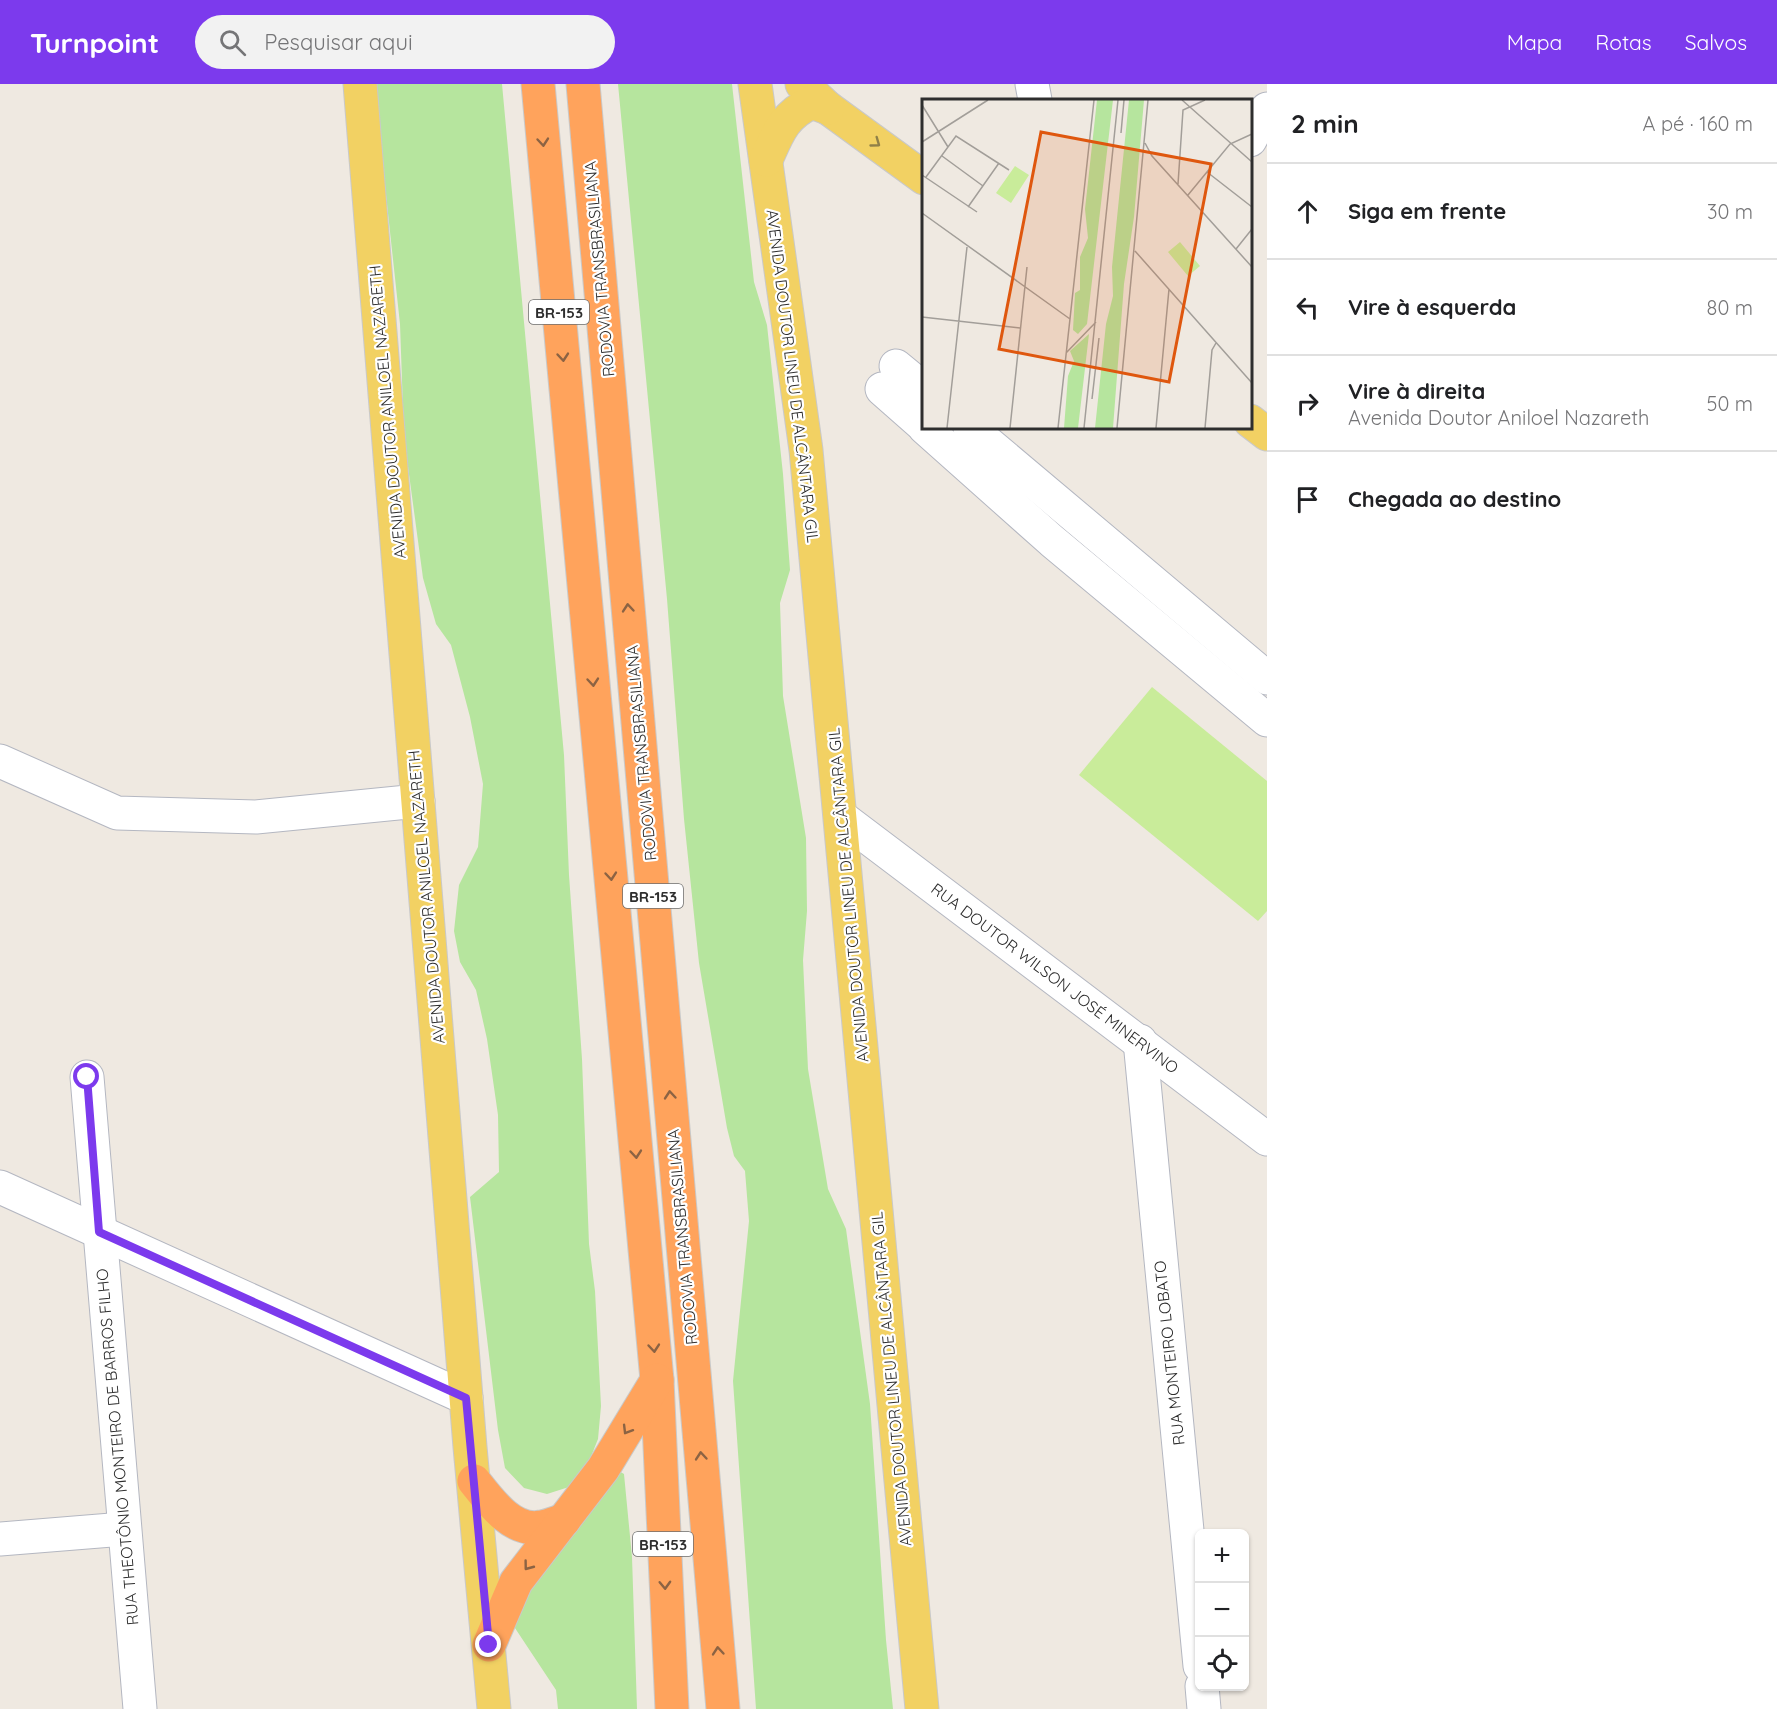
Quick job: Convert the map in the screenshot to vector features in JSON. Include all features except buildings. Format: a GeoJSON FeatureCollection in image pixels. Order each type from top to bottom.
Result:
{"type":"FeatureCollection","features":[{"type":"Feature","properties":{"kind":"highway","name":"BR-153"},"geometry":{"type":"LineString","coordinates":[[538,84],[657,1380],[672,1709]]}},
{"type":"Feature","properties":{"kind":"highway","name":"RODOVIA TRANSBRASILIANA"},"geometry":{"type":"LineString","coordinates":[[583,84],[723,1709]]}},
{"type":"Feature","properties":{"kind":"highway"},"geometry":{"type":"LineString","coordinates":[[489,1645],[516,1582],[603,1469],[657,1380]]}},
{"type":"Feature","properties":{"kind":"highway"},"geometry":{"type":"LineString","coordinates":[[474,1481],[495,1507],[517,1523],[539,1528],[564,1520]]}},
{"type":"Feature","properties":{"kind":"main road","name":"AVENIDA DOUTOR ANILOEL NAZARETH"},"geometry":{"type":"LineString","coordinates":[[360,84],[466,1398],[494,1709]]}},
{"type":"Feature","properties":{"kind":"main road","name":"AVENIDA DOUTOR LINEU DE ALCÂNTARA GIL"},"geometry":{"type":"LineString","coordinates":[[755,84],[806,450],[922,1709]]}},
{"type":"Feature","properties":{"kind":"main road"},"geometry":{"type":"LineString","coordinates":[[802,84],[828,108],[922,177]]}},
{"type":"Feature","properties":{"kind":"main road"},"geometry":{"type":"LineString","coordinates":[[766,160],[785,121],[797,110],[812,102],[828,108]]}},
{"type":"Feature","properties":{"kind":"main road"},"geometry":{"type":"LineString","coordinates":[[1252,422],[1267,434]]}},
{"type":"Feature","properties":{"kind":"street"},"geometry":{"type":"LineString","coordinates":[[1032,84],[1035,99]]}},
{"type":"Feature","properties":{"kind":"street"},"geometry":{"type":"LineString","coordinates":[[1252,138],[1267,110]]}},
{"type":"Feature","properties":{"kind":"street"},"geometry":{"type":"LineString","coordinates":[[1252,148],[1267,155]]}},
{"type":"Feature","properties":{"kind":"street"},"geometry":{"type":"LineString","coordinates":[[922,388],[889,378],[922,424]]}},
{"type":"Feature","properties":{"kind":"street"},"geometry":{"type":"LineString","coordinates":[[926,429],[1052,541],[1267,720]]}},
{"type":"Feature","properties":{"kind":"street"},"geometry":{"type":"LineString","coordinates":[[971,429],[1267,678]]}},
{"type":"Feature","properties":{"kind":"street"},"geometry":{"type":"LineString","coordinates":[[0,761],[117,813],[256,817],[418,801]]}},
{"type":"Feature","properties":{"kind":"street","name":"RUA DOUTOR WILSON JOSÉ MINERVINO"},"geometry":{"type":"LineString","coordinates":[[841,817],[1267,1139]]}},
{"type":"Feature","properties":{"kind":"street","name":"RUA MONTEIRO LOBATO"},"geometry":{"type":"LineString","coordinates":[[1140,1041],[1197,1637]]}},
{"type":"Feature","properties":{"kind":"street","name":"RUA THEOTÔNIO MONTEIRO DE BARROS FILHO"},"geometry":{"type":"LineString","coordinates":[[87,1077],[140,1709]]}},
{"type":"Feature","properties":{"kind":"street"},"geometry":{"type":"LineString","coordinates":[[0,1187],[466,1398]]}},
{"type":"Feature","properties":{"kind":"street"},"geometry":{"type":"LineString","coordinates":[[0,1539],[124,1529]]}},
{"type":"Feature","properties":{"kind":"street"},"geometry":{"type":"LineString","coordinates":[[1202,1691],[1204,1709]]}},
{"type":"Feature","properties":{"kind":"green space"},"geometry":{"type":"Polygon","coordinates":[[[374,84],[502,84],[564,755],[569,875],[582,1059],[589,1244],[595,1291],[601,1406],[598,1439],[586,1469],[572,1486],[547,1494],[524,1488],[505,1468],[498,1430],[470,1197],[499,1172],[498,1115],[487,1039],[476,990],[460,962],[454,931],[459,885],[478,847],[483,784],[470,717],[451,645],[436,624],[423,578],[404,437],[400,324],[374,84]]]}},
{"type":"Feature","properties":{"kind":"green space"},"geometry":{"type":"Polygon","coordinates":[[[618,84],[732,84],[754,282],[767,325],[783,474],[790,570],[780,603],[783,696],[806,838],[807,911],[803,960],[808,1069],[828,1189],[846,1229],[870,1404],[893,1709],[756,1709],[733,1381],[749,1221],[745,1171],[734,1156],[727,1128],[699,963],[618,84]]]}},
{"type":"Feature","properties":{"kind":"green space"},"geometry":{"type":"Polygon","coordinates":[[[1152,687],[1267,781],[1267,911],[1258,921],[1079,775],[1152,687]]]}},
{"type":"Feature","properties":{"kind":"green space"},"geometry":{"type":"Polygon","coordinates":[[[617,1470],[624,1474],[632,1557],[637,1709],[558,1709],[556,1690],[511,1622],[513,1599],[617,1470]]]}},
{"type":"Feature","properties":{"kind":"route"},"geometry":{"type":"LineString","coordinates":[[87,1077],[99,1232],[466,1398],[489,1645]]}}]}
